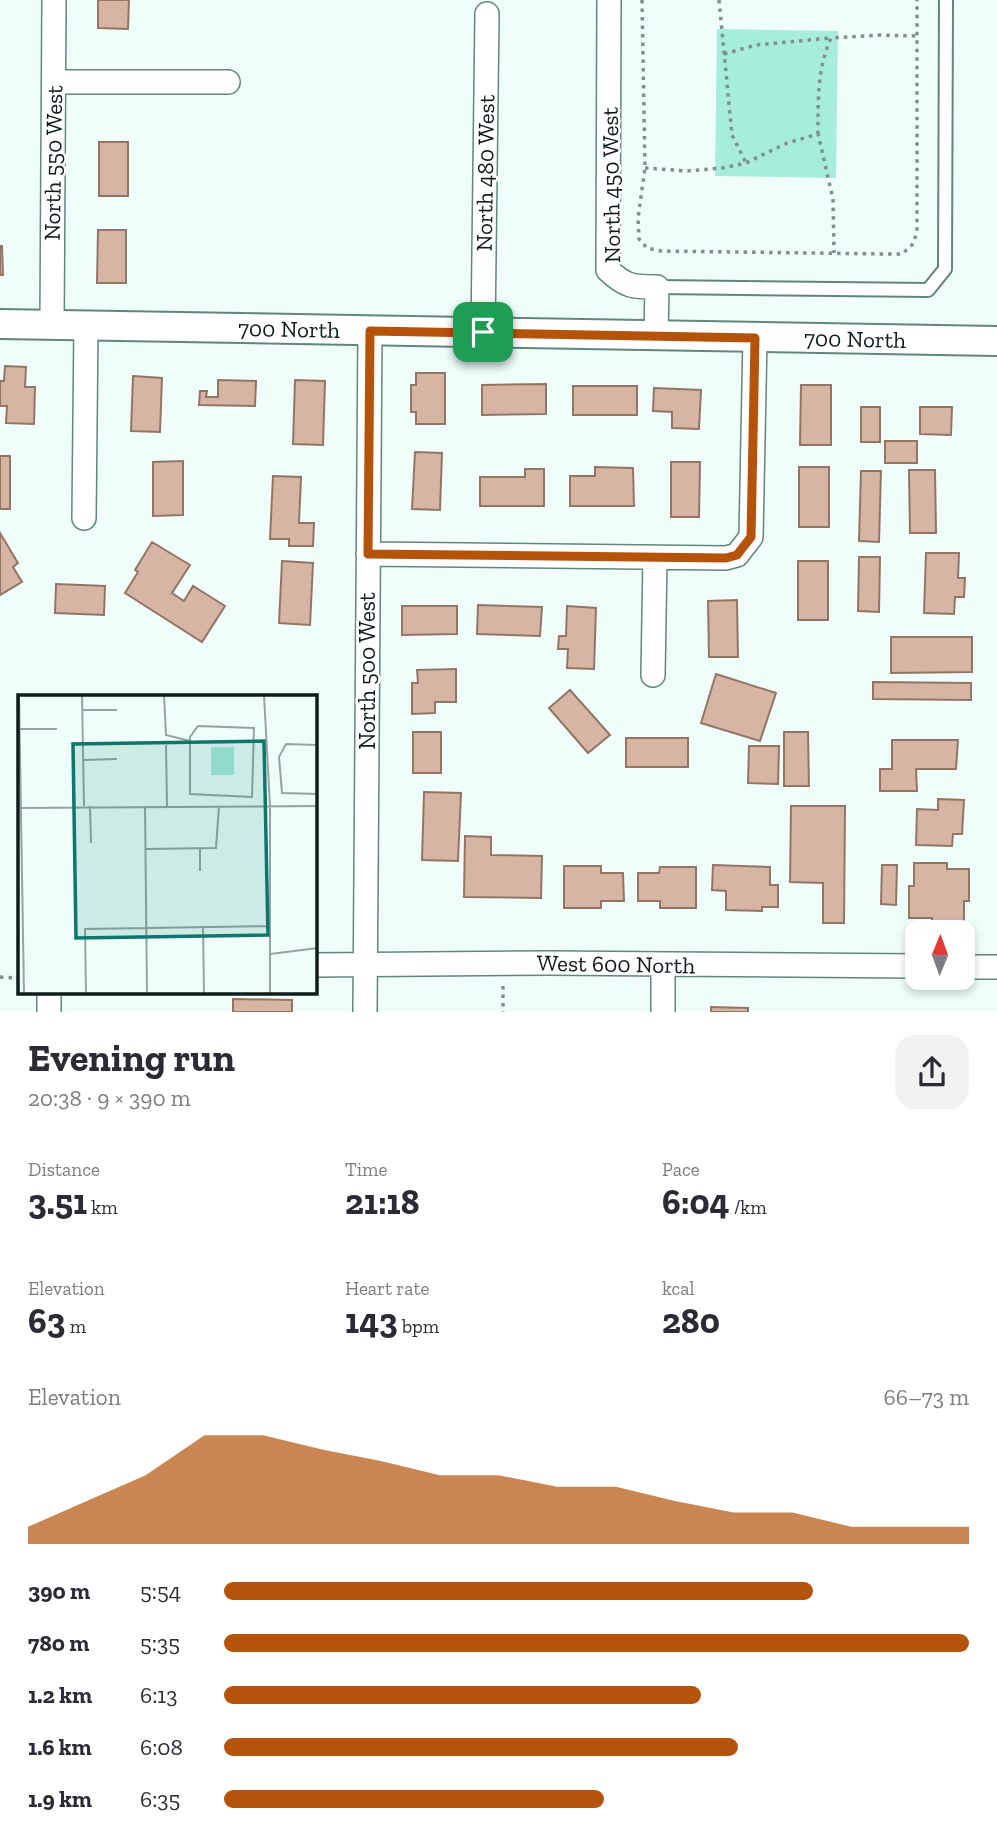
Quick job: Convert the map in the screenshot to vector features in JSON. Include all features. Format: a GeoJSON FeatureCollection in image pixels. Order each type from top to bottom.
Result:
{"type":"FeatureCollection","features":[{"type":"Feature","properties":{"kind":"street","name":"North 550 West"},"geometry":{"type":"LineString","coordinates":[[52,326],[54,0]]}},
{"type":"Feature","properties":{"kind":"street","name":"North 450 West"},"geometry":{"type":"LineString","coordinates":[[609,0],[608,270],[621,282],[633,287],[657,287]]}},
{"type":"Feature","properties":{"kind":"street","name":"North 480 West"},"geometry":{"type":"LineString","coordinates":[[483,332],[487,14]]}},
{"type":"Feature","properties":{"kind":"street"},"geometry":{"type":"LineString","coordinates":[[54,82],[228,82]]}},
{"type":"Feature","properties":{"kind":"street"},"geometry":{"type":"LineString","coordinates":[[656,335],[657,287]]}},
{"type":"Feature","properties":{"kind":"street","name":"700 North"},"geometry":{"type":"LineString","coordinates":[[0,324],[997,341]]}},
{"type":"Feature","properties":{"kind":"street"},"geometry":{"type":"LineString","coordinates":[[84,519],[86,326]]}},
{"type":"Feature","properties":{"kind":"street","name":"North 500 West"},"geometry":{"type":"LineString","coordinates":[[365,1012],[370,331]]}},
{"type":"Feature","properties":{"kind":"street"},"geometry":{"type":"LineString","coordinates":[[368,554],[655,558],[726,558],[737,555],[751,537],[755,338]]}},
{"type":"Feature","properties":{"kind":"street"},"geometry":{"type":"LineString","coordinates":[[653,675],[655,558]]}},
{"type":"Feature","properties":{"kind":"street","name":"West 600 North"},"geometry":{"type":"LineString","coordinates":[[317,965],[549,963],[905,966]]}},
{"type":"Feature","properties":{"kind":"street"},"geometry":{"type":"LineString","coordinates":[[663,965],[663,1012]]}},
{"type":"Feature","properties":{"kind":"street"},"geometry":{"type":"LineString","coordinates":[[975,967],[997,967]]}},
{"type":"Feature","properties":{"kind":"street"},"geometry":{"type":"LineString","coordinates":[[49,994],[49,1012]]}},
{"type":"Feature","properties":{"kind":"lane"},"geometry":{"type":"LineString","coordinates":[[657,287],[928,290],[945,269],[946,0]]}},
{"type":"Feature","properties":{"kind":"path"},"geometry":{"type":"LineString","coordinates":[[642,0],[645,168],[638,218],[639,239],[647,248],[661,251],[902,254],[912,245],[917,233],[917,0]]}},
{"type":"Feature","properties":{"kind":"path"},"geometry":{"type":"LineString","coordinates":[[719,0],[732,135],[746,163]]}},
{"type":"Feature","properties":{"kind":"path"},"geometry":{"type":"LineString","coordinates":[[724,54],[756,45],[831,38],[917,36]]}},
{"type":"Feature","properties":{"kind":"path"},"geometry":{"type":"LineString","coordinates":[[831,38],[818,83],[818,134],[833,199],[834,253]]}},
{"type":"Feature","properties":{"kind":"path"},"geometry":{"type":"LineString","coordinates":[[645,168],[722,168],[746,163],[788,143],[818,134]]}},
{"type":"Feature","properties":{"kind":"path"},"geometry":{"type":"LineString","coordinates":[[0,976],[18,978]]}},
{"type":"Feature","properties":{"kind":"path"},"geometry":{"type":"LineString","coordinates":[[503,986],[503,1012]]}},
{"type":"Feature","properties":{"kind":"green space"},"geometry":{"type":"Polygon","coordinates":[[[717,29],[838,31],[836,178],[715,176],[717,29]]]}},
{"type":"Feature","properties":{"kind":"building"},"geometry":{"type":"Polygon","coordinates":[[[98,0],[129,0],[128,29],[98,28],[98,0]]]}},
{"type":"Feature","properties":{"kind":"building"},"geometry":{"type":"Polygon","coordinates":[[[99,142],[128,142],[128,196],[99,196],[99,142]]]}},
{"type":"Feature","properties":{"kind":"building"},"geometry":{"type":"Polygon","coordinates":[[[98,230],[126,230],[126,283],[97,283],[98,230]]]}},
{"type":"Feature","properties":{"kind":"building"},"geometry":{"type":"Polygon","coordinates":[[[2,246],[3,275],[0,275],[2,246]]]}},
{"type":"Feature","properties":{"kind":"building"},"geometry":{"type":"Polygon","coordinates":[[[5,366],[26,367],[25,387],[35,387],[34,424],[6,423],[7,406],[0,406],[0,381],[4,381],[5,366]]]}},
{"type":"Feature","properties":{"kind":"building"},"geometry":{"type":"Polygon","coordinates":[[[416,373],[445,373],[445,424],[416,424],[416,412],[411,412],[411,385],[416,385],[416,373]]]}},
{"type":"Feature","properties":{"kind":"building"},"geometry":{"type":"Polygon","coordinates":[[[133,376],[162,378],[160,432],[131,431],[133,376]]]}},
{"type":"Feature","properties":{"kind":"building"},"geometry":{"type":"Polygon","coordinates":[[[218,380],[256,381],[255,406],[199,405],[200,391],[207,391],[206,397],[218,397],[218,380]]]}},
{"type":"Feature","properties":{"kind":"building"},"geometry":{"type":"Polygon","coordinates":[[[295,380],[325,381],[323,445],[293,444],[295,380]]]}},
{"type":"Feature","properties":{"kind":"building"},"geometry":{"type":"Polygon","coordinates":[[[546,384],[546,414],[482,415],[482,385],[546,384]]]}},
{"type":"Feature","properties":{"kind":"building"},"geometry":{"type":"Polygon","coordinates":[[[801,385],[831,385],[831,445],[800,445],[801,385]]]}},
{"type":"Feature","properties":{"kind":"building"},"geometry":{"type":"Polygon","coordinates":[[[573,386],[637,386],[637,415],[573,415],[573,386]]]}},
{"type":"Feature","properties":{"kind":"building"},"geometry":{"type":"Polygon","coordinates":[[[654,388],[701,390],[699,429],[672,428],[672,412],[653,411],[654,388]]]}},
{"type":"Feature","properties":{"kind":"building"},"geometry":{"type":"Polygon","coordinates":[[[861,407],[880,407],[880,442],[861,442],[861,407]]]}},
{"type":"Feature","properties":{"kind":"building"},"geometry":{"type":"Polygon","coordinates":[[[920,407],[952,407],[951,435],[920,434],[920,407]]]}},
{"type":"Feature","properties":{"kind":"building"},"geometry":{"type":"Polygon","coordinates":[[[885,441],[917,441],[917,463],[885,463],[885,441]]]}},
{"type":"Feature","properties":{"kind":"building"},"geometry":{"type":"Polygon","coordinates":[[[415,452],[442,453],[440,510],[412,509],[415,452]]]}},
{"type":"Feature","properties":{"kind":"building"},"geometry":{"type":"Polygon","coordinates":[[[0,456],[10,456],[10,509],[0,509],[0,456]]]}},
{"type":"Feature","properties":{"kind":"building"},"geometry":{"type":"Polygon","coordinates":[[[183,461],[183,515],[153,516],[153,462],[183,461]]]}},
{"type":"Feature","properties":{"kind":"building"},"geometry":{"type":"Polygon","coordinates":[[[671,462],[700,462],[699,517],[671,517],[671,462]]]}},
{"type":"Feature","properties":{"kind":"building"},"geometry":{"type":"Polygon","coordinates":[[[595,467],[633,468],[634,506],[570,506],[570,476],[595,476],[595,467]]]}},
{"type":"Feature","properties":{"kind":"building"},"geometry":{"type":"Polygon","coordinates":[[[799,467],[829,467],[829,527],[799,527],[799,467]]]}},
{"type":"Feature","properties":{"kind":"building"},"geometry":{"type":"Polygon","coordinates":[[[525,469],[544,469],[544,506],[480,506],[480,477],[525,477],[525,469]]]}},
{"type":"Feature","properties":{"kind":"building"},"geometry":{"type":"Polygon","coordinates":[[[909,470],[935,470],[936,533],[910,533],[909,470]]]}},
{"type":"Feature","properties":{"kind":"building"},"geometry":{"type":"Polygon","coordinates":[[[861,471],[881,471],[879,542],[859,541],[861,471]]]}},
{"type":"Feature","properties":{"kind":"building"},"geometry":{"type":"Polygon","coordinates":[[[273,476],[301,477],[299,523],[314,523],[313,546],[289,546],[289,539],[270,539],[273,476]]]}},
{"type":"Feature","properties":{"kind":"building"},"geometry":{"type":"Polygon","coordinates":[[[0,533],[18,563],[13,567],[22,582],[0,595],[0,533]]]}},
{"type":"Feature","properties":{"kind":"building"},"geometry":{"type":"Polygon","coordinates":[[[152,542],[190,565],[172,593],[184,601],[193,586],[225,606],[202,642],[125,593],[152,542]]]}},
{"type":"Feature","properties":{"kind":"building"},"geometry":{"type":"Polygon","coordinates":[[[926,553],[959,553],[958,578],[965,578],[964,597],[955,597],[954,614],[924,613],[926,553]]]}},
{"type":"Feature","properties":{"kind":"building"},"geometry":{"type":"Polygon","coordinates":[[[859,557],[880,557],[879,612],[858,611],[859,557]]]}},
{"type":"Feature","properties":{"kind":"building"},"geometry":{"type":"Polygon","coordinates":[[[282,561],[313,563],[310,625],[279,623],[282,561]]]}},
{"type":"Feature","properties":{"kind":"building"},"geometry":{"type":"Polygon","coordinates":[[[798,561],[828,561],[828,620],[798,620],[798,561]]]}},
{"type":"Feature","properties":{"kind":"building"},"geometry":{"type":"Polygon","coordinates":[[[56,584],[105,586],[104,615],[55,613],[56,584]]]}},
{"type":"Feature","properties":{"kind":"building"},"geometry":{"type":"Polygon","coordinates":[[[737,600],[738,657],[709,657],[708,601],[737,600]]]}},
{"type":"Feature","properties":{"kind":"building"},"geometry":{"type":"Polygon","coordinates":[[[478,605],[542,607],[540,636],[477,634],[478,605]]]}},
{"type":"Feature","properties":{"kind":"building"},"geometry":{"type":"Polygon","coordinates":[[[402,606],[457,606],[457,634],[402,635],[402,606]]]}},
{"type":"Feature","properties":{"kind":"building"},"geometry":{"type":"Polygon","coordinates":[[[567,606],[596,608],[594,669],[567,668],[568,649],[558,649],[559,636],[566,636],[567,606]]]}},
{"type":"Feature","properties":{"kind":"building"},"geometry":{"type":"Polygon","coordinates":[[[891,637],[972,637],[972,672],[891,673],[891,637]]]}},
{"type":"Feature","properties":{"kind":"building"},"geometry":{"type":"Polygon","coordinates":[[[456,669],[456,702],[435,702],[435,713],[412,714],[412,683],[418,683],[417,670],[456,669]]]}},
{"type":"Feature","properties":{"kind":"building"},"geometry":{"type":"Polygon","coordinates":[[[716,674],[776,693],[760,741],[701,723],[716,674]]]}},
{"type":"Feature","properties":{"kind":"building"},"geometry":{"type":"Polygon","coordinates":[[[873,682],[971,683],[971,700],[873,699],[873,682]]]}},
{"type":"Feature","properties":{"kind":"building"},"geometry":{"type":"Polygon","coordinates":[[[570,690],[610,735],[588,753],[549,708],[570,690]]]}},
{"type":"Feature","properties":{"kind":"building"},"geometry":{"type":"Polygon","coordinates":[[[413,732],[441,732],[441,773],[413,773],[413,732]]]}},
{"type":"Feature","properties":{"kind":"building"},"geometry":{"type":"Polygon","coordinates":[[[784,732],[808,732],[809,786],[784,786],[784,732]]]}},
{"type":"Feature","properties":{"kind":"building"},"geometry":{"type":"Polygon","coordinates":[[[626,738],[688,738],[688,767],[626,767],[626,738]]]}},
{"type":"Feature","properties":{"kind":"building"},"geometry":{"type":"Polygon","coordinates":[[[892,740],[958,740],[956,769],[916,769],[917,791],[880,791],[880,769],[892,769],[892,740]]]}},
{"type":"Feature","properties":{"kind":"building"},"geometry":{"type":"Polygon","coordinates":[[[749,746],[779,746],[778,784],[748,783],[749,746]]]}},
{"type":"Feature","properties":{"kind":"building"},"geometry":{"type":"Polygon","coordinates":[[[424,792],[461,793],[458,861],[422,860],[424,792]]]}},
{"type":"Feature","properties":{"kind":"building"},"geometry":{"type":"Polygon","coordinates":[[[938,799],[964,800],[962,834],[953,834],[952,846],[916,845],[917,809],[938,810],[938,799]]]}},
{"type":"Feature","properties":{"kind":"building"},"geometry":{"type":"Polygon","coordinates":[[[791,806],[845,806],[844,923],[823,923],[823,883],[790,882],[791,806]]]}},
{"type":"Feature","properties":{"kind":"building"},"geometry":{"type":"Polygon","coordinates":[[[465,836],[491,837],[491,855],[542,856],[541,898],[464,897],[465,836]]]}},
{"type":"Feature","properties":{"kind":"building"},"geometry":{"type":"Polygon","coordinates":[[[914,863],[947,863],[947,869],[969,869],[969,901],[964,901],[964,920],[909,918],[909,886],[914,886],[914,863]]]}},
{"type":"Feature","properties":{"kind":"building"},"geometry":{"type":"Polygon","coordinates":[[[713,865],[770,867],[770,885],[778,885],[778,907],[762,907],[762,911],[726,910],[726,891],[712,890],[713,865]]]}},
{"type":"Feature","properties":{"kind":"building"},"geometry":{"type":"Polygon","coordinates":[[[882,865],[897,865],[896,905],[881,904],[882,865]]]}},
{"type":"Feature","properties":{"kind":"building"},"geometry":{"type":"Polygon","coordinates":[[[564,866],[601,866],[601,873],[623,873],[624,901],[601,901],[601,908],[564,908],[564,866]]]}},
{"type":"Feature","properties":{"kind":"building"},"geometry":{"type":"Polygon","coordinates":[[[660,867],[696,867],[696,908],[660,908],[660,901],[638,901],[638,873],[659,873],[660,867]]]}},
{"type":"Feature","properties":{"kind":"building"},"geometry":{"type":"Polygon","coordinates":[[[233,999],[292,1000],[292,1012],[233,1012],[233,999]]]}},
{"type":"Feature","properties":{"kind":"building"},"geometry":{"type":"Polygon","coordinates":[[[711,1007],[748,1008],[748,1012],[711,1012],[711,1007]]]}},
{"type":"Feature","properties":{"kind":"route"},"geometry":{"type":"LineString","coordinates":[[370,331],[483,332],[755,338],[751,537],[745,547],[737,555],[726,558],[368,554],[370,331]]}}]}
